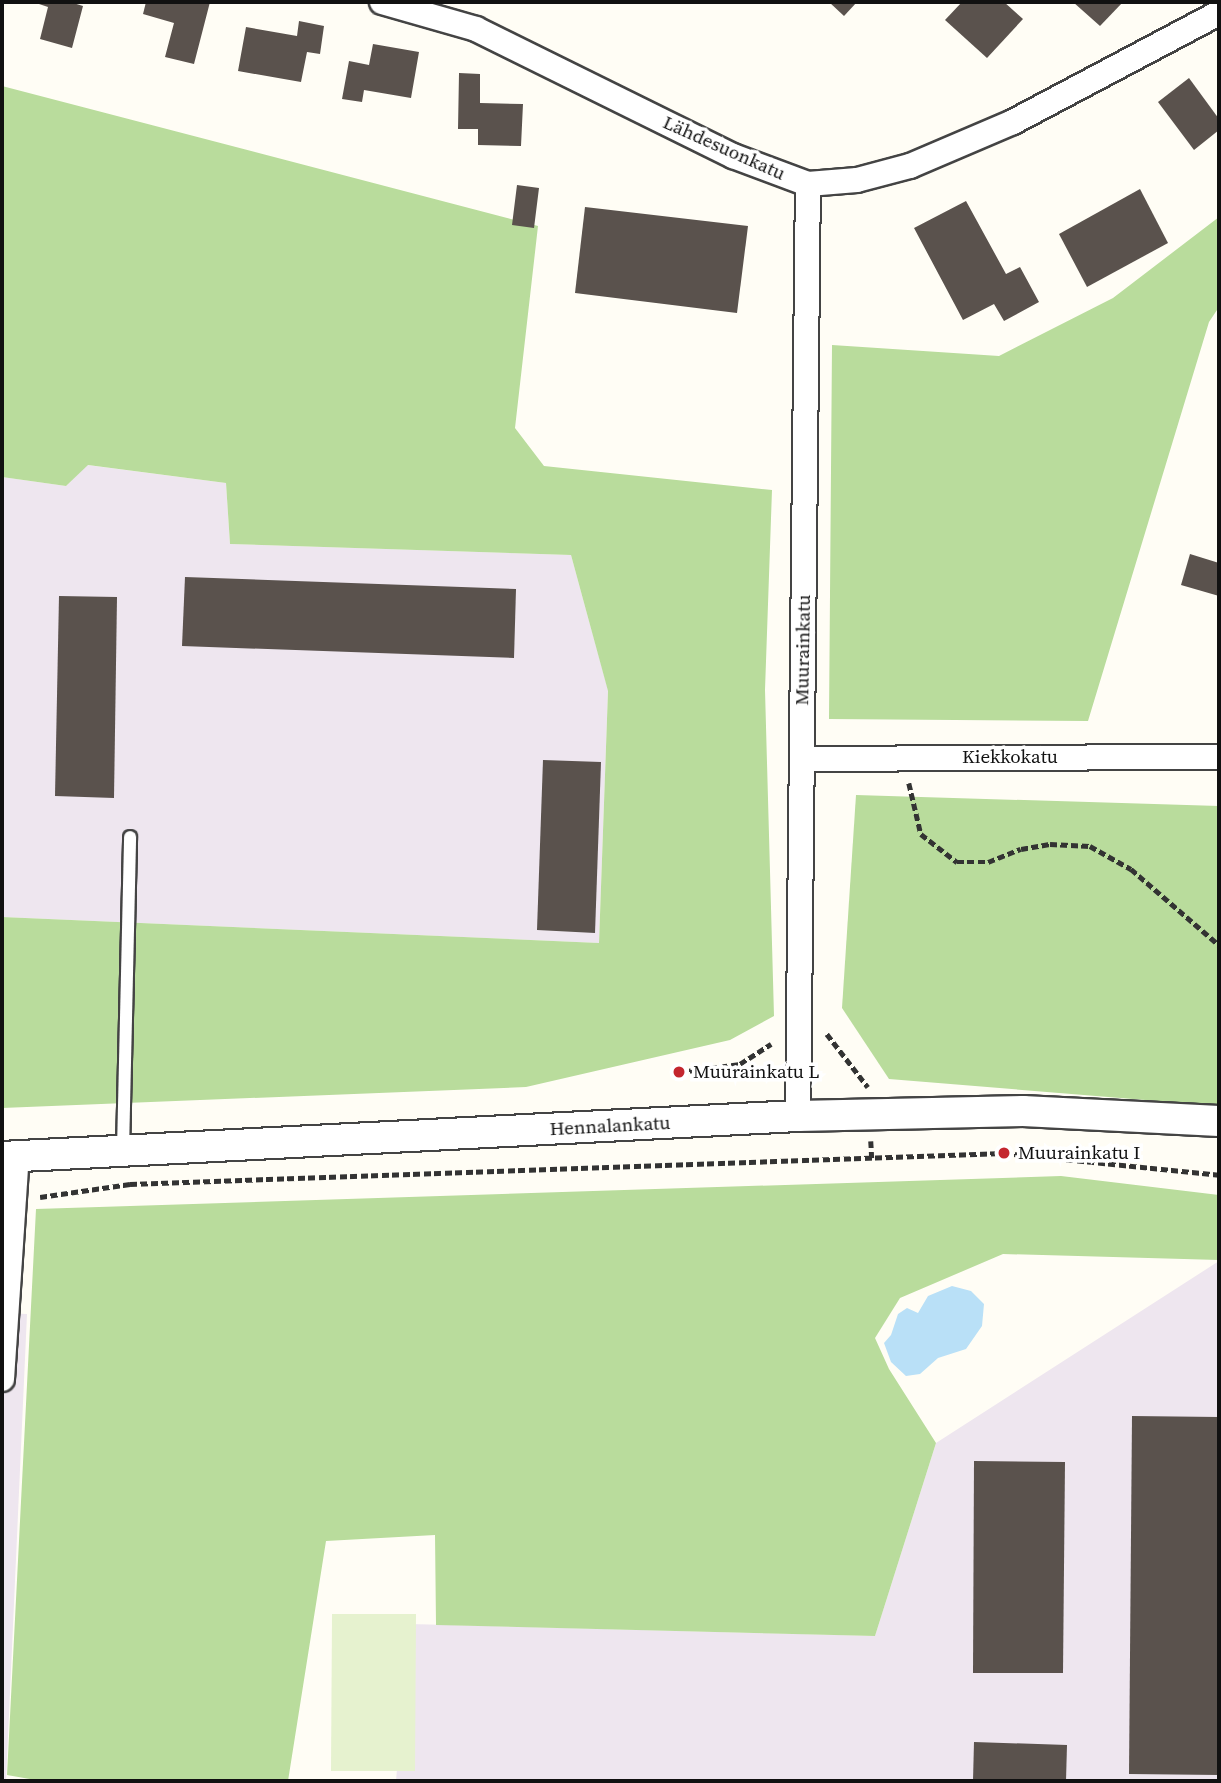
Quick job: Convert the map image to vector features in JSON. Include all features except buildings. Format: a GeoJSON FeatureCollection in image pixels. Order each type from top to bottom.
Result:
{"type":"FeatureCollection","features":[{"type":"Feature","properties":{"kind":"street","name":"Lähdesuonkatu"},"geometry":{"type":"LineString","coordinates":[[382,2],[476,29],[733,156],[808,184],[857,180],[910,166],[1013,122],[1219,13]]}},
{"type":"Feature","properties":{"kind":"street","name":"Muurainkatu"},"geometry":{"type":"LineString","coordinates":[[798,1116],[808,184]]}},
{"type":"Feature","properties":{"kind":"street","name":"Kiekkokatu"},"geometry":{"type":"LineString","coordinates":[[802,759],[1219,757]]}},
{"type":"Feature","properties":{"kind":"street","name":"Hennalankatu"},"geometry":{"type":"LineString","coordinates":[[10,1156],[798,1116],[1023,1111],[1219,1121]]}},
{"type":"Feature","properties":{"kind":"street"},"geometry":{"type":"LineString","coordinates":[[2,1379],[16,1200],[10,1156]]}},
{"type":"Feature","properties":{"kind":"lane"},"geometry":{"type":"LineString","coordinates":[[123,1150],[130,837]]}},
{"type":"Feature","properties":{"kind":"path"},"geometry":{"type":"LineString","coordinates":[[903,758],[921,834],[957,862],[988,862],[1021,849],[1051,844],[1090,846],[1131,869],[1219,946]]}},
{"type":"Feature","properties":{"kind":"path"},"geometry":{"type":"LineString","coordinates":[[827,1023],[827,1036],[868,1083],[872,1158]]}},
{"type":"Feature","properties":{"kind":"path"},"geometry":{"type":"LineString","coordinates":[[679,1072],[740,1064],[776,1041],[827,1036]]}},
{"type":"Feature","properties":{"kind":"path"},"geometry":{"type":"LineString","coordinates":[[16,1200],[130,1184],[1004,1153],[1219,1175]]}},
{"type":"Feature","properties":{"kind":"shaded area"},"geometry":{"type":"Polygon","coordinates":[[[87,465],[226,483],[230,544],[571,555],[608,690],[599,943],[2,917],[2,477],[66,486],[87,465]]]}},
{"type":"Feature","properties":{"kind":"shaded area"},"geometry":{"type":"Polygon","coordinates":[[[1219,1261],[1219,1781],[396,1781],[409,1624],[875,1636],[936,1443],[1219,1261]]]}},
{"type":"Feature","properties":{"kind":"shaded area"},"geometry":{"type":"Polygon","coordinates":[[[2,1313],[27,1314],[6,1781],[2,1781],[2,1313]]]}},
{"type":"Feature","properties":{"kind":"green space"},"geometry":{"type":"Polygon","coordinates":[[[2,86],[538,226],[515,428],[544,466],[772,490],[765,690],[774,1016],[730,1040],[526,1087],[2,1108],[2,917],[599,943],[608,691],[571,555],[230,544],[226,483],[88,465],[66,486],[2,477],[2,86]]]}},
{"type":"Feature","properties":{"kind":"green space"},"geometry":{"type":"Polygon","coordinates":[[[1219,217],[1219,307],[1209,322],[1088,721],[829,719],[832,345],[999,356],[1113,298],[1219,217]]]}},
{"type":"Feature","properties":{"kind":"green space"},"geometry":{"type":"Polygon","coordinates":[[[856,795],[1219,806],[1219,1106],[889,1079],[842,1008],[856,795]]]}},
{"type":"Feature","properties":{"kind":"green space"},"geometry":{"type":"Polygon","coordinates":[[[1061,1176],[1219,1195],[1219,1260],[1003,1254],[900,1298],[875,1338],[889,1369],[936,1443],[875,1636],[436,1625],[435,1535],[326,1541],[288,1781],[41,1781],[7,1775],[36,1209],[1061,1176]]]}},
{"type":"Feature","properties":{"kind":"green space"},"geometry":{"type":"Polygon","coordinates":[[[332,1614],[416,1614],[415,1771],[331,1771],[332,1614]]]}},
{"type":"Feature","properties":{"kind":"water"},"geometry":{"type":"Polygon","coordinates":[[[952,1286],[971,1291],[984,1304],[982,1326],[966,1349],[938,1358],[920,1374],[906,1376],[891,1362],[884,1343],[891,1335],[898,1314],[907,1308],[918,1313],[928,1296],[952,1286]]]}},
{"type":"Feature","properties":{"kind":"place","name":"Muurainkatu L"},"geometry":{"type":"Point","coordinates":[679,1072]}},
{"type":"Feature","properties":{"kind":"place","name":"Muurainkatu I"},"geometry":{"type":"Point","coordinates":[1004,1153]}}]}
